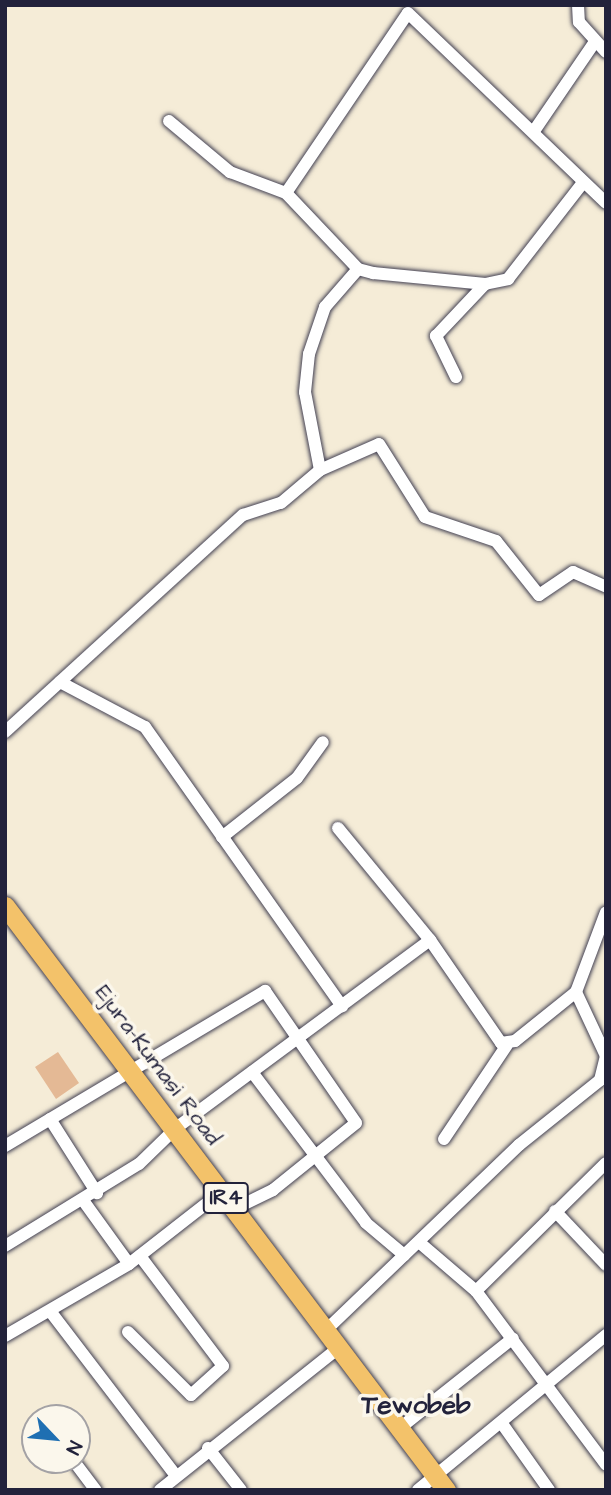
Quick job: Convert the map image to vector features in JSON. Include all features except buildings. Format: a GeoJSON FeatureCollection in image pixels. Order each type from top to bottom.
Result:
{"type":"FeatureCollection","features":[{"type":"Feature","properties":{"kind":"main road","name":"Ejura-Kumasi Road"},"geometry":{"type":"LineString","coordinates":[[5,906],[176,1128],[324,1332],[440,1482]]}},
{"type":"Feature","properties":{"kind":"street"},"geometry":{"type":"LineString","coordinates":[[578,5],[579,22],[593,43],[606,52]]}},
{"type":"Feature","properties":{"kind":"street"},"geometry":{"type":"LineString","coordinates":[[286,193],[408,13],[534,131],[582,184],[606,203]]}},
{"type":"Feature","properties":{"kind":"street"},"geometry":{"type":"LineString","coordinates":[[534,131],[593,43]]}},
{"type":"Feature","properties":{"kind":"street"},"geometry":{"type":"LineString","coordinates":[[169,121],[230,172],[286,193],[358,269],[485,284],[508,279],[582,184]]}},
{"type":"Feature","properties":{"kind":"street"},"geometry":{"type":"LineString","coordinates":[[320,470],[305,392],[309,354],[325,307],[358,269]]}},
{"type":"Feature","properties":{"kind":"street"},"geometry":{"type":"LineString","coordinates":[[456,377],[436,336],[485,284]]}},
{"type":"Feature","properties":{"kind":"street"},"geometry":{"type":"LineString","coordinates":[[5,732],[243,515],[281,503],[320,470],[379,444],[425,517],[496,541],[539,595],[573,572],[606,587]]}},
{"type":"Feature","properties":{"kind":"street"},"geometry":{"type":"LineString","coordinates":[[60,682],[145,726],[342,1006]]}},
{"type":"Feature","properties":{"kind":"street"},"geometry":{"type":"LineString","coordinates":[[222,837],[298,778],[323,742]]}},
{"type":"Feature","properties":{"kind":"street"},"geometry":{"type":"LineString","coordinates":[[338,828],[430,940],[492,1035],[507,1045]]}},
{"type":"Feature","properties":{"kind":"street"},"geometry":{"type":"LineString","coordinates":[[444,1139],[507,1045],[576,992],[606,912]]}},
{"type":"Feature","properties":{"kind":"street"},"geometry":{"type":"LineString","coordinates":[[5,1246],[85,1203],[176,1128],[430,940]]}},
{"type":"Feature","properties":{"kind":"street"},"geometry":{"type":"LineString","coordinates":[[5,1146],[132,1071],[255,992],[271,994],[356,1115],[352,1130],[273,1190],[234,1209]]}},
{"type":"Feature","properties":{"kind":"street"},"geometry":{"type":"LineString","coordinates":[[324,1332],[420,1243],[519,1145],[600,1080],[606,1056],[576,992]]}},
{"type":"Feature","properties":{"kind":"street"},"geometry":{"type":"LineString","coordinates":[[252,1072],[380,1239],[404,1255]]}},
{"type":"Feature","properties":{"kind":"street"},"geometry":{"type":"LineString","coordinates":[[50,1119],[97,1193]]}},
{"type":"Feature","properties":{"kind":"street"},"geometry":{"type":"LineString","coordinates":[[476,1291],[606,1163]]}},
{"type":"Feature","properties":{"kind":"street"},"geometry":{"type":"LineString","coordinates":[[5,1336],[129,1264],[222,1192]]}},
{"type":"Feature","properties":{"kind":"street"},"geometry":{"type":"LineString","coordinates":[[85,1203],[129,1264]]}},
{"type":"Feature","properties":{"kind":"street"},"geometry":{"type":"LineString","coordinates":[[555,1211],[606,1265]]}},
{"type":"Feature","properties":{"kind":"street"},"geometry":{"type":"LineString","coordinates":[[420,1243],[476,1291],[606,1465]]}},
{"type":"Feature","properties":{"kind":"street"},"geometry":{"type":"LineString","coordinates":[[128,1332],[191,1395],[223,1366],[140,1256]]}},
{"type":"Feature","properties":{"kind":"street"},"geometry":{"type":"LineString","coordinates":[[50,1311],[176,1476]]}},
{"type":"Feature","properties":{"kind":"street"},"geometry":{"type":"LineString","coordinates":[[418,1490],[440,1482],[545,1386],[606,1335]]}},
{"type":"Feature","properties":{"kind":"street"},"geometry":{"type":"LineString","coordinates":[[400,1428],[513,1338]]}},
{"type":"Feature","properties":{"kind":"street"},"geometry":{"type":"LineString","coordinates":[[160,1490],[208,1448],[337,1349]]}},
{"type":"Feature","properties":{"kind":"street"},"geometry":{"type":"LineString","coordinates":[[503,1425],[549,1490]]}},
{"type":"Feature","properties":{"kind":"street"},"geometry":{"type":"LineString","coordinates":[[208,1448],[241,1490]]}},
{"type":"Feature","properties":{"kind":"street"},"geometry":{"type":"LineString","coordinates":[[84,1474],[96,1490]]}},
{"type":"Feature","properties":{"kind":"district","name":"Tewobeb"},"geometry":{"type":"Point","coordinates":[416,1406]}}]}
